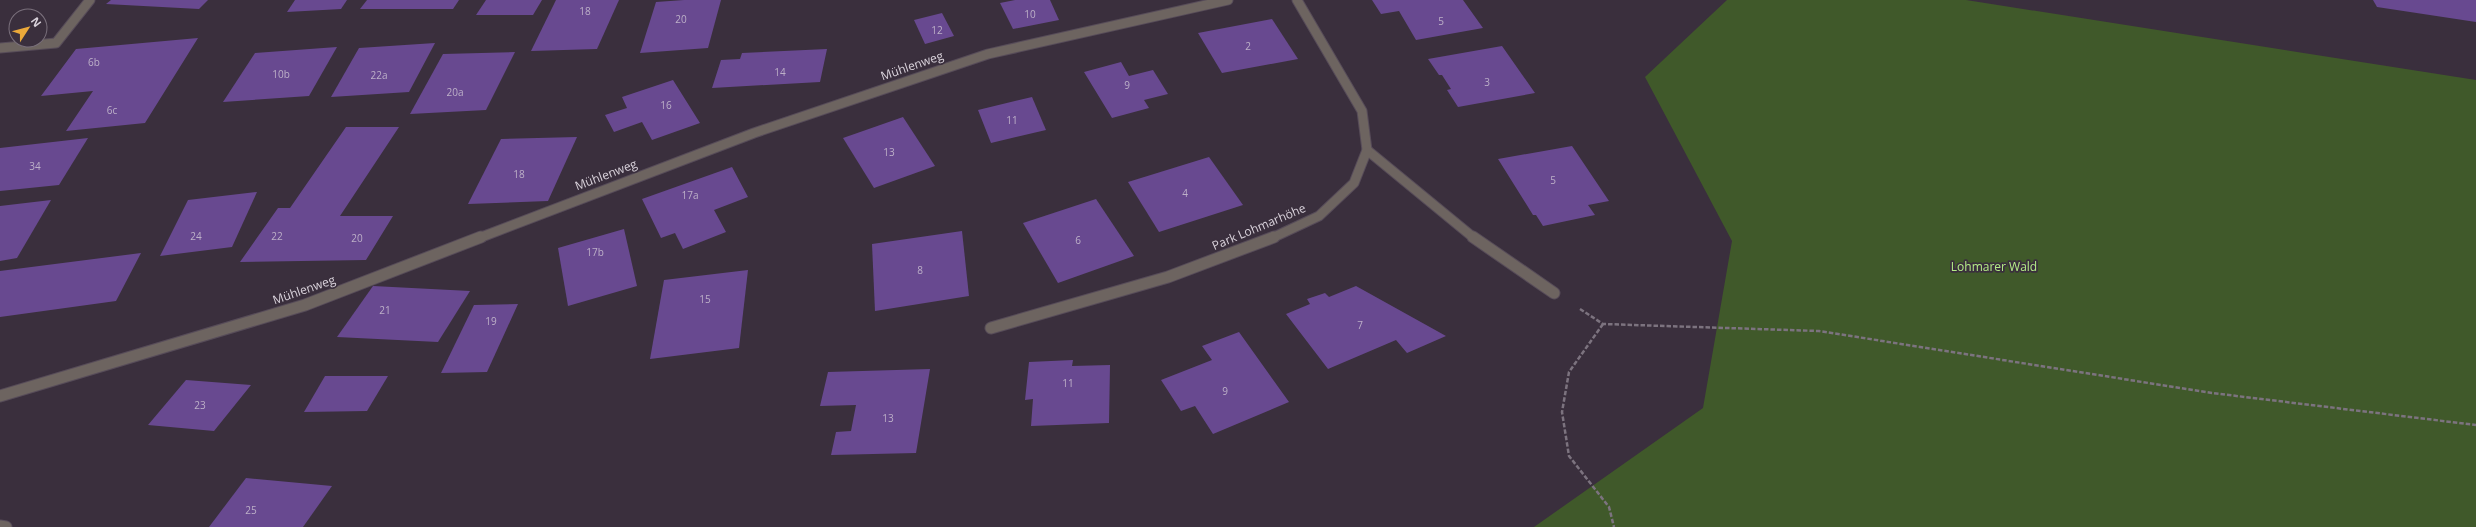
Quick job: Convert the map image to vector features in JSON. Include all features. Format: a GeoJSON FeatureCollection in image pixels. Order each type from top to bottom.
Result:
{"type":"FeatureCollection","features":[{"type":"Feature","properties":{"kind":"street"},"geometry":{"type":"LineString","coordinates":[[0,48],[56,43],[90,0]]}},
{"type":"Feature","properties":{"kind":"street","name":"Mühlenweg"},"geometry":{"type":"LineString","coordinates":[[0,396],[305,304],[754,133],[988,54],[1228,0]]}},
{"type":"Feature","properties":{"kind":"street","name":"Park Lohmarhöhe"},"geometry":{"type":"LineString","coordinates":[[991,328],[1168,277],[1269,240],[1318,216],[1354,183],[1367,150],[1362,111],[1298,0]]}},
{"type":"Feature","properties":{"kind":"street"},"geometry":{"type":"LineString","coordinates":[[1367,150],[1480,243],[1554,292]]}},
{"type":"Feature","properties":{"kind":"street"},"geometry":{"type":"LineString","coordinates":[[0,526],[6,527]]}},
{"type":"Feature","properties":{"kind":"path"},"geometry":{"type":"LineString","coordinates":[[1554,292],[1603,324],[1819,331],[2212,393],[2476,425]]}},
{"type":"Feature","properties":{"kind":"path"},"geometry":{"type":"LineString","coordinates":[[1603,324],[1570,372],[1562,412],[1569,456],[1609,507],[1614,527]]}},
{"type":"Feature","properties":{"kind":"green space","name":"Lohmarer Wald"},"geometry":{"type":"Polygon","coordinates":[[[1727,0],[1966,0],[2476,80],[2476,527],[1534,527],[1703,408],[1732,241],[1645,77],[1727,0]]]}},
{"type":"Feature","properties":{"kind":"building"},"geometry":{"type":"Polygon","coordinates":[[[111,0],[208,0],[199,9],[106,4],[111,0]]]}},
{"type":"Feature","properties":{"kind":"building"},"geometry":{"type":"Polygon","coordinates":[[[295,0],[347,0],[341,9],[287,12],[295,0]]]}},
{"type":"Feature","properties":{"kind":"building"},"geometry":{"type":"Polygon","coordinates":[[[367,0],[459,0],[453,9],[360,9],[367,0]]]}},
{"type":"Feature","properties":{"kind":"building"},"geometry":{"type":"Polygon","coordinates":[[[486,0],[542,0],[533,15],[476,15],[486,0]]]}},
{"type":"Feature","properties":{"kind":"building"},"geometry":{"type":"Polygon","coordinates":[[[556,0],[619,0],[597,49],[531,51],[556,0]]]}},
{"type":"Feature","properties":{"kind":"building"},"geometry":{"type":"Polygon","coordinates":[[[721,0],[708,48],[640,53],[656,2],[721,0]]]}},
{"type":"Feature","properties":{"kind":"building"},"geometry":{"type":"Polygon","coordinates":[[[1015,0],[1050,0],[1059,20],[1013,29],[1000,3],[1015,0]]]}},
{"type":"Feature","properties":{"kind":"building"},"geometry":{"type":"Polygon","coordinates":[[[1372,0],[1463,0],[1483,28],[1416,40],[1399,11],[1381,14],[1372,0]]]}},
{"type":"Feature","properties":{"kind":"building"},"geometry":{"type":"Polygon","coordinates":[[[2373,0],[2476,0],[2476,22],[2377,7],[2373,0]]]}},
{"type":"Feature","properties":{"kind":"building"},"geometry":{"type":"Polygon","coordinates":[[[942,13],[954,36],[925,44],[914,20],[942,13]]]}},
{"type":"Feature","properties":{"kind":"building"},"geometry":{"type":"Polygon","coordinates":[[[1272,19],[1298,59],[1222,73],[1198,33],[1272,19]]]}},
{"type":"Feature","properties":{"kind":"building"},"geometry":{"type":"Polygon","coordinates":[[[198,38],[145,123],[66,131],[93,91],[41,96],[76,49],[198,38]]]}},
{"type":"Feature","properties":{"kind":"building"},"geometry":{"type":"Polygon","coordinates":[[[435,43],[409,92],[331,97],[359,48],[435,43]]]}},
{"type":"Feature","properties":{"kind":"building"},"geometry":{"type":"Polygon","coordinates":[[[1502,46],[1535,93],[1458,107],[1447,90],[1451,89],[1442,75],[1439,75],[1428,59],[1502,46]]]}},
{"type":"Feature","properties":{"kind":"building"},"geometry":{"type":"Polygon","coordinates":[[[337,47],[309,96],[223,102],[255,53],[337,47]]]}},
{"type":"Feature","properties":{"kind":"building"},"geometry":{"type":"Polygon","coordinates":[[[827,49],[820,82],[712,88],[721,60],[740,59],[742,53],[827,49]]]}},
{"type":"Feature","properties":{"kind":"building"},"geometry":{"type":"Polygon","coordinates":[[[515,52],[486,110],[410,114],[443,54],[515,52]]]}},
{"type":"Feature","properties":{"kind":"building"},"geometry":{"type":"Polygon","coordinates":[[[1121,62],[1129,76],[1153,70],[1168,94],[1144,100],[1149,108],[1112,118],[1084,72],[1121,62]]]}},
{"type":"Feature","properties":{"kind":"building"},"geometry":{"type":"Polygon","coordinates":[[[673,80],[700,123],[652,140],[642,122],[614,132],[605,115],[627,108],[622,97],[673,80]]]}},
{"type":"Feature","properties":{"kind":"building"},"geometry":{"type":"Polygon","coordinates":[[[1032,97],[1046,130],[991,143],[978,110],[1032,97]]]}},
{"type":"Feature","properties":{"kind":"building"},"geometry":{"type":"Polygon","coordinates":[[[903,117],[935,166],[874,188],[843,138],[903,117]]]}},
{"type":"Feature","properties":{"kind":"building"},"geometry":{"type":"Polygon","coordinates":[[[346,127],[399,127],[340,216],[393,216],[366,260],[240,262],[278,208],[290,208],[346,127]]]}},
{"type":"Feature","properties":{"kind":"building"},"geometry":{"type":"Polygon","coordinates":[[[577,137],[548,201],[468,204],[501,139],[577,137]]]}},
{"type":"Feature","properties":{"kind":"building"},"geometry":{"type":"Polygon","coordinates":[[[88,138],[59,185],[0,191],[0,148],[88,138]]]}},
{"type":"Feature","properties":{"kind":"building"},"geometry":{"type":"Polygon","coordinates":[[[1572,146],[1609,201],[1588,205],[1595,215],[1543,226],[1536,215],[1533,215],[1498,159],[1572,146]]]}},
{"type":"Feature","properties":{"kind":"building"},"geometry":{"type":"Polygon","coordinates":[[[1209,157],[1243,205],[1159,232],[1128,182],[1209,157]]]}},
{"type":"Feature","properties":{"kind":"building"},"geometry":{"type":"Polygon","coordinates":[[[732,167],[748,197],[714,210],[726,232],[683,249],[675,233],[661,238],[642,199],[732,167]]]}},
{"type":"Feature","properties":{"kind":"building"},"geometry":{"type":"Polygon","coordinates":[[[257,192],[232,247],[160,256],[188,200],[257,192]]]}},
{"type":"Feature","properties":{"kind":"building"},"geometry":{"type":"Polygon","coordinates":[[[1096,199],[1134,256],[1058,283],[1023,223],[1096,199]]]}},
{"type":"Feature","properties":{"kind":"building"},"geometry":{"type":"Polygon","coordinates":[[[51,200],[17,258],[0,261],[0,206],[51,200]]]}},
{"type":"Feature","properties":{"kind":"building"},"geometry":{"type":"Polygon","coordinates":[[[624,229],[637,286],[568,306],[558,248],[624,229]]]}},
{"type":"Feature","properties":{"kind":"building"},"geometry":{"type":"Polygon","coordinates":[[[962,231],[969,296],[875,311],[872,244],[962,231]]]}},
{"type":"Feature","properties":{"kind":"building"},"geometry":{"type":"Polygon","coordinates":[[[141,253],[116,301],[0,317],[0,271],[141,253]]]}},
{"type":"Feature","properties":{"kind":"building"},"geometry":{"type":"Polygon","coordinates":[[[748,270],[739,348],[650,359],[664,280],[748,270]]]}},
{"type":"Feature","properties":{"kind":"building"},"geometry":{"type":"Polygon","coordinates":[[[373,286],[470,291],[438,342],[337,337],[373,286]]]}},
{"type":"Feature","properties":{"kind":"building"},"geometry":{"type":"Polygon","coordinates":[[[1356,286],[1446,336],[1407,353],[1396,340],[1328,369],[1286,314],[1310,304],[1307,299],[1325,293],[1329,297],[1356,286]]]}},
{"type":"Feature","properties":{"kind":"building"},"geometry":{"type":"Polygon","coordinates":[[[518,304],[487,372],[441,373],[474,305],[518,304]]]}},
{"type":"Feature","properties":{"kind":"building"},"geometry":{"type":"Polygon","coordinates":[[[1239,332],[1289,402],[1213,434],[1195,406],[1181,411],[1161,380],[1212,360],[1202,346],[1239,332]]]}},
{"type":"Feature","properties":{"kind":"building"},"geometry":{"type":"Polygon","coordinates":[[[1073,360],[1072,366],[1110,365],[1109,423],[1031,426],[1033,399],[1025,400],[1029,362],[1073,360]]]}},
{"type":"Feature","properties":{"kind":"building"},"geometry":{"type":"Polygon","coordinates":[[[930,369],[916,453],[831,455],[836,432],[851,431],[856,405],[820,406],[828,372],[930,369]]]}},
{"type":"Feature","properties":{"kind":"building"},"geometry":{"type":"Polygon","coordinates":[[[325,376],[388,376],[367,411],[304,412],[325,376]]]}},
{"type":"Feature","properties":{"kind":"building"},"geometry":{"type":"Polygon","coordinates":[[[186,380],[251,385],[214,431],[148,425],[186,380]]]}},
{"type":"Feature","properties":{"kind":"building"},"geometry":{"type":"Polygon","coordinates":[[[246,478],[332,486],[303,527],[209,527],[246,478]]]}}]}
